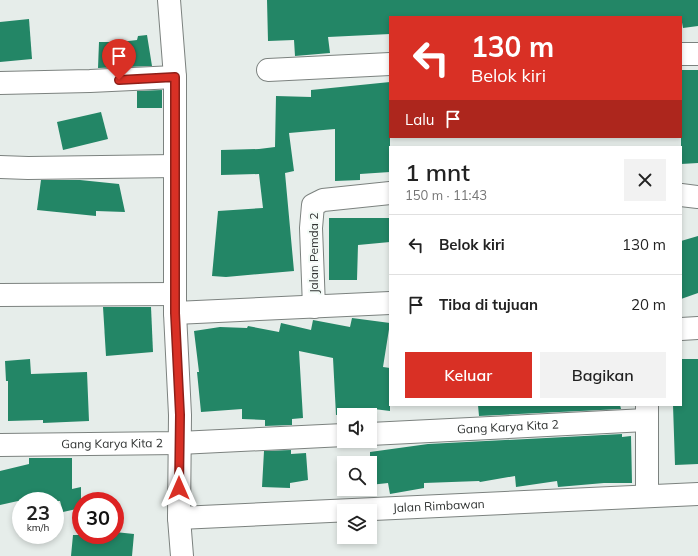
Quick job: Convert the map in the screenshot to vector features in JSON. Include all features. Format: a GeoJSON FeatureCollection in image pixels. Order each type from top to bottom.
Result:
{"type":"FeatureCollection","features":[{"type":"Feature","properties":{"kind":"street"},"geometry":{"type":"LineString","coordinates":[[169,0],[175,77],[175,304],[180,415],[179,518],[182,556]]}},
{"type":"Feature","properties":{"kind":"street"},"geometry":{"type":"LineString","coordinates":[[682,54],[698,54]]}},
{"type":"Feature","properties":{"kind":"street"},"geometry":{"type":"LineString","coordinates":[[268,70],[389,64]]}},
{"type":"Feature","properties":{"kind":"street"},"geometry":{"type":"LineString","coordinates":[[0,83],[90,82],[175,77]]}},
{"type":"Feature","properties":{"kind":"street"},"geometry":{"type":"LineString","coordinates":[[0,167],[175,166]]}},
{"type":"Feature","properties":{"kind":"street","name":"Jalan Pemda 2"},"geometry":{"type":"LineString","coordinates":[[314,307],[311,228],[314,205],[323,200],[389,192]]}},
{"type":"Feature","properties":{"kind":"street"},"geometry":{"type":"LineString","coordinates":[[682,196],[698,197]]}},
{"type":"Feature","properties":{"kind":"street"},"geometry":{"type":"LineString","coordinates":[[0,295],[175,304],[314,307],[389,303]]}},
{"type":"Feature","properties":{"kind":"street"},"geometry":{"type":"LineString","coordinates":[[682,329],[698,328]]}},
{"type":"Feature","properties":{"kind":"street"},"geometry":{"type":"LineString","coordinates":[[647,413],[647,496]]}},
{"type":"Feature","properties":{"kind":"street","name":"Gang Karya Kita 2"},"geometry":{"type":"LineString","coordinates":[[377,433],[647,413]]}},
{"type":"Feature","properties":{"kind":"street","name":"Gang Karya Kita 2"},"geometry":{"type":"LineString","coordinates":[[0,445],[179,443],[337,435]]}},
{"type":"Feature","properties":{"kind":"street","name":"Jalan Rimbawan"},"geometry":{"type":"LineString","coordinates":[[179,518],[698,494]]}},
{"type":"Feature","properties":{"kind":"building"},"geometry":{"type":"Polygon","coordinates":[[[267,0],[698,0],[698,26],[683,28],[682,16],[389,16],[389,34],[328,37],[330,53],[295,56],[294,40],[268,41],[267,0]]]}},
{"type":"Feature","properties":{"kind":"building"},"geometry":{"type":"Polygon","coordinates":[[[29,19],[32,59],[0,62],[0,22],[29,19]]]}},
{"type":"Feature","properties":{"kind":"building"},"geometry":{"type":"Polygon","coordinates":[[[147,35],[152,66],[98,68],[99,42],[137,40],[138,36],[147,35]]]}},
{"type":"Feature","properties":{"kind":"building"},"geometry":{"type":"Polygon","coordinates":[[[682,70],[698,70],[698,163],[682,164],[682,70]]]}},
{"type":"Feature","properties":{"kind":"building"},"geometry":{"type":"Polygon","coordinates":[[[389,82],[389,172],[360,174],[360,180],[335,181],[335,129],[289,133],[294,171],[285,173],[294,271],[226,277],[212,276],[218,211],[263,208],[259,174],[221,175],[221,150],[275,147],[276,96],[311,97],[311,90],[389,82]]]}},
{"type":"Feature","properties":{"kind":"building"},"geometry":{"type":"Polygon","coordinates":[[[162,90],[162,108],[137,108],[137,91],[162,90]]]}},
{"type":"Feature","properties":{"kind":"building"},"geometry":{"type":"Polygon","coordinates":[[[101,112],[108,139],[63,150],[57,122],[101,112]]]}},
{"type":"Feature","properties":{"kind":"building"},"geometry":{"type":"Polygon","coordinates":[[[41,180],[80,180],[119,184],[125,212],[96,211],[96,216],[37,210],[41,180]]]}},
{"type":"Feature","properties":{"kind":"building"},"geometry":{"type":"Polygon","coordinates":[[[329,218],[389,218],[389,242],[358,245],[357,280],[329,280],[329,218]]]}},
{"type":"Feature","properties":{"kind":"building"},"geometry":{"type":"Polygon","coordinates":[[[698,236],[698,293],[682,299],[682,241],[698,236]]]}},
{"type":"Feature","properties":{"kind":"building"},"geometry":{"type":"Polygon","coordinates":[[[103,307],[151,307],[153,352],[106,356],[103,307]]]}},
{"type":"Feature","properties":{"kind":"building"},"geometry":{"type":"Polygon","coordinates":[[[352,318],[389,323],[383,367],[389,368],[390,411],[377,409],[377,408],[337,408],[336,415],[333,358],[299,351],[303,418],[292,419],[292,425],[265,426],[265,420],[242,419],[242,409],[201,412],[197,372],[199,372],[194,331],[220,327],[247,328],[248,326],[279,332],[281,323],[311,330],[313,320],[350,327],[352,318]]]}},
{"type":"Feature","properties":{"kind":"building"},"geometry":{"type":"Polygon","coordinates":[[[30,359],[31,374],[87,372],[89,421],[43,423],[43,420],[8,421],[8,381],[6,381],[5,361],[30,359]]]}},
{"type":"Feature","properties":{"kind":"building"},"geometry":{"type":"Polygon","coordinates":[[[682,359],[698,359],[698,464],[675,465],[673,406],[682,406],[682,359]]]}},
{"type":"Feature","properties":{"kind":"building"},"geometry":{"type":"Polygon","coordinates":[[[478,406],[620,406],[621,409],[479,416],[478,406]]]}},
{"type":"Feature","properties":{"kind":"building"},"geometry":{"type":"Polygon","coordinates":[[[622,434],[622,437],[631,436],[632,483],[604,483],[558,487],[557,481],[516,487],[515,476],[480,482],[424,483],[424,488],[390,494],[388,483],[377,484],[377,456],[370,456],[370,452],[428,444],[622,434]]]}},
{"type":"Feature","properties":{"kind":"building"},"geometry":{"type":"Polygon","coordinates":[[[291,450],[291,454],[306,453],[308,480],[290,483],[290,488],[262,487],[264,451],[291,450]]]}},
{"type":"Feature","properties":{"kind":"building"},"geometry":{"type":"Polygon","coordinates":[[[29,458],[72,458],[72,489],[81,487],[81,492],[72,492],[72,510],[64,512],[64,492],[12,492],[12,502],[0,505],[0,471],[29,464],[29,458]]]}},
{"type":"Feature","properties":{"kind":"building"},"geometry":{"type":"Polygon","coordinates":[[[124,533],[134,534],[132,556],[71,556],[72,544],[124,544],[124,533]]]}},
{"type":"Feature","properties":{"kind":"route"},"geometry":{"type":"LineString","coordinates":[[119,80],[162,79],[175,77],[175,313],[180,415],[179,488]]}}]}
